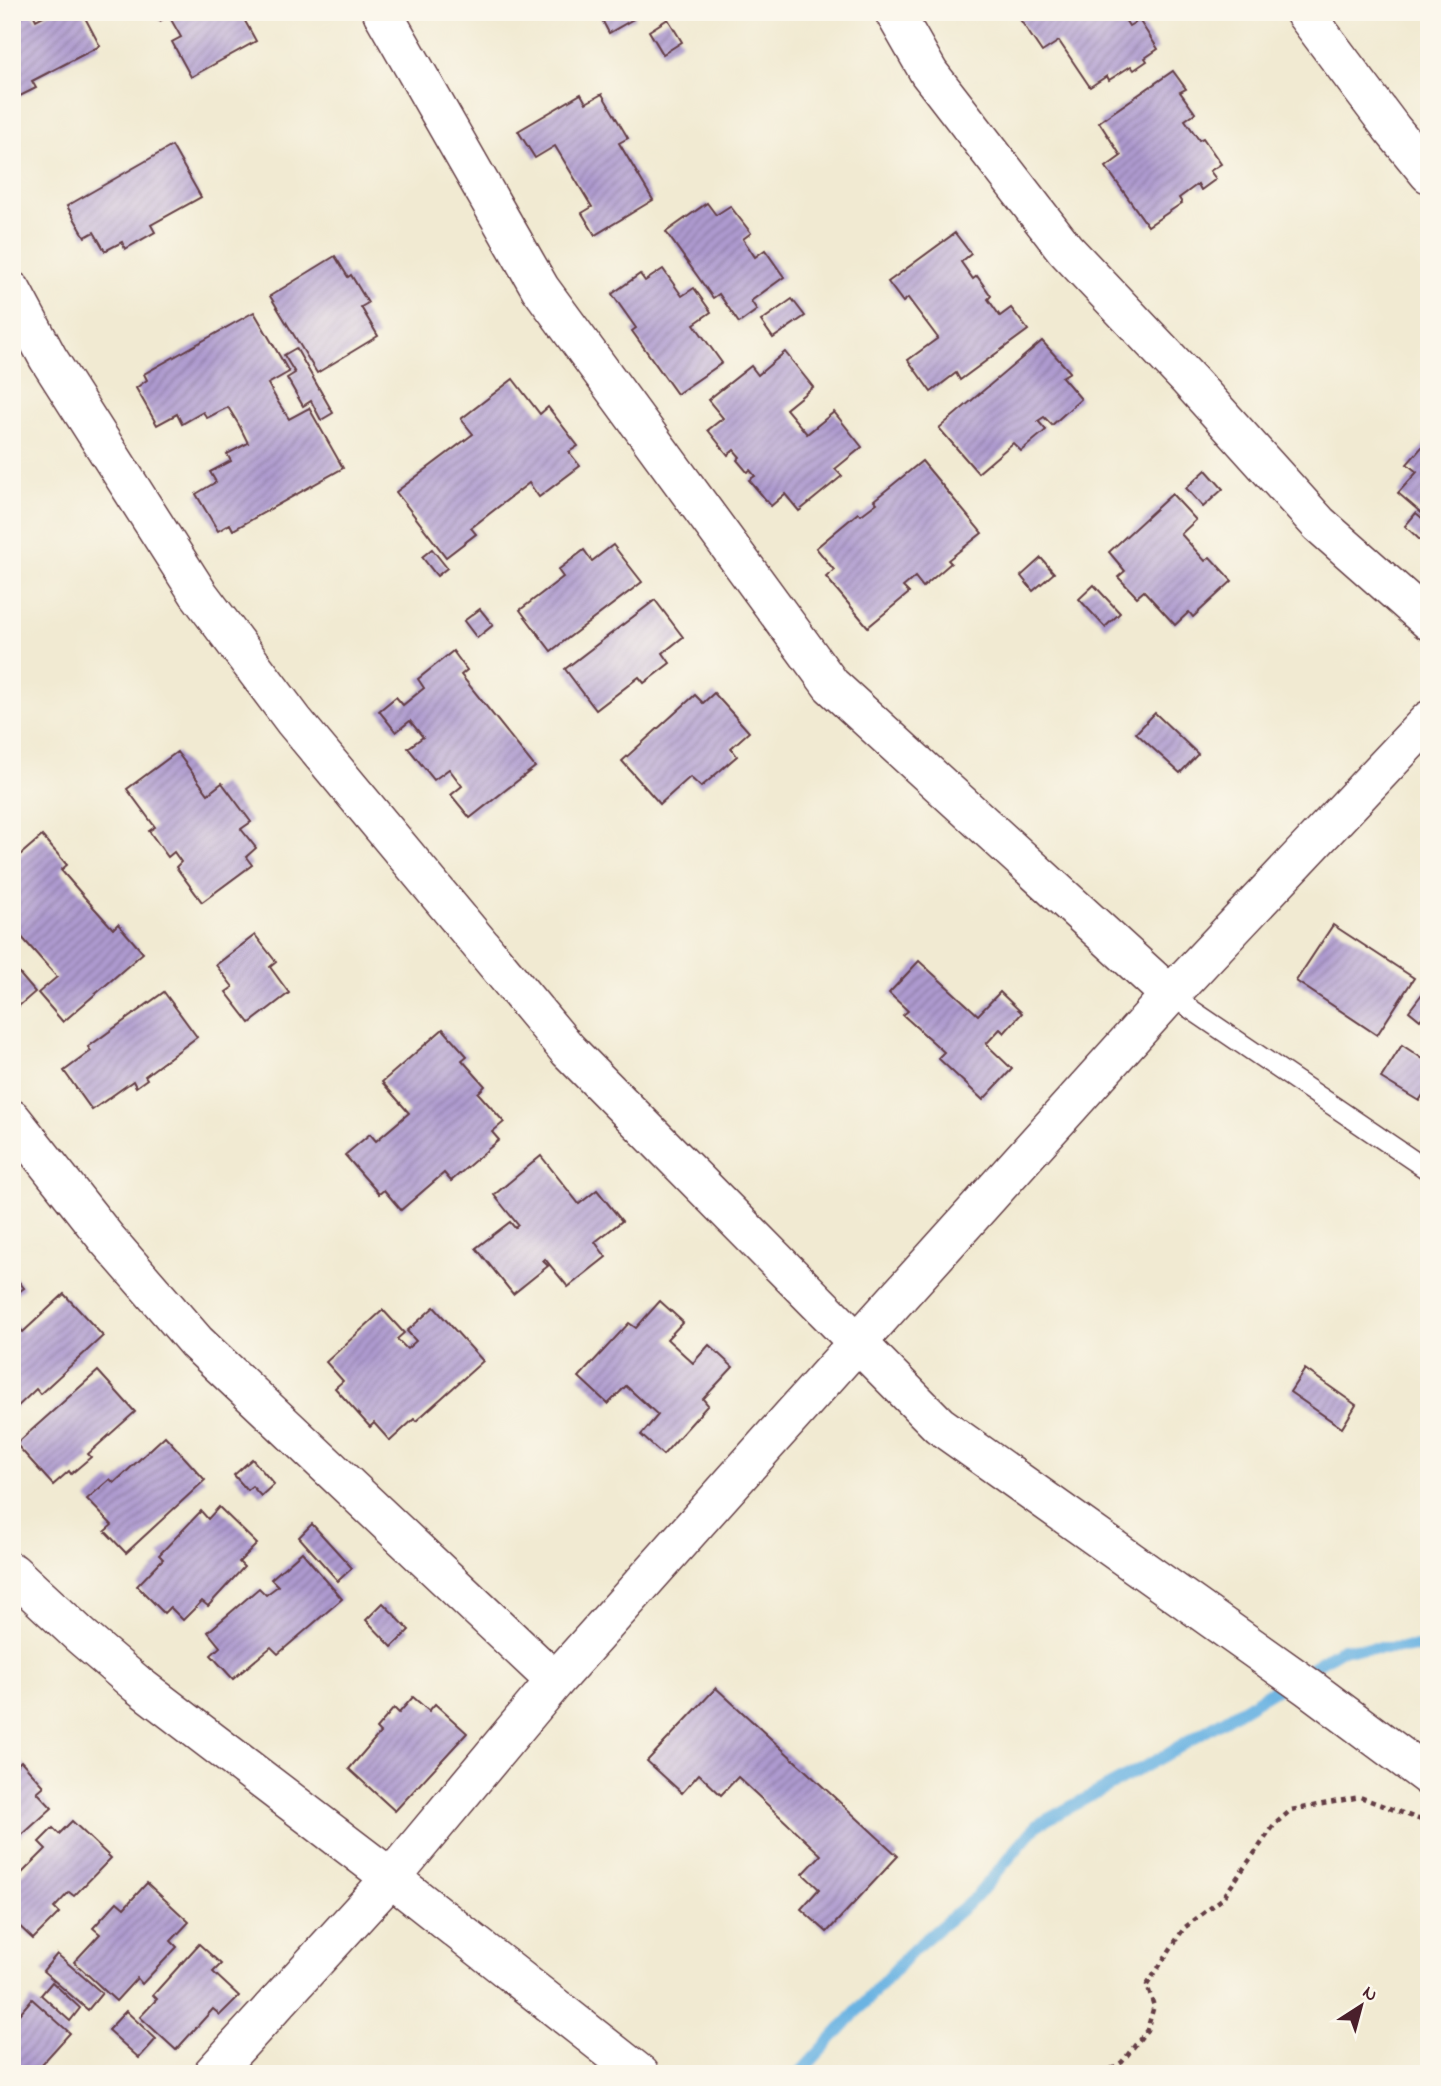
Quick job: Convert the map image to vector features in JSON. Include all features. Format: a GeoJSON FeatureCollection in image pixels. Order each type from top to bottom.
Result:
{"type":"FeatureCollection","features":[{"type":"Feature","properties":{"kind":"street"},"geometry":{"type":"LineString","coordinates":[[382,12],[540,288],[831,685],[1170,995]]}},
{"type":"Feature","properties":{"kind":"street"},"geometry":{"type":"LineString","coordinates":[[894,12],[929,73],[1065,249],[1189,380],[1319,524],[1429,621]]}},
{"type":"Feature","properties":{"kind":"street"},"geometry":{"type":"LineString","coordinates":[[1304,12],[1392,130],[1429,174]]}},
{"type":"Feature","properties":{"kind":"street"},"geometry":{"type":"LineString","coordinates":[[12,291],[48,358],[198,593],[294,720],[568,1051],[939,1425],[1308,1687],[1429,1777]]}},
{"type":"Feature","properties":{"kind":"street"},"geometry":{"type":"LineString","coordinates":[[212,2074],[391,1878],[555,1681],[857,1343],[1170,995],[1429,720]]}},
{"type":"Feature","properties":{"kind":"street"},"geometry":{"type":"LineString","coordinates":[[12,1119],[106,1238],[196,1342],[555,1681]]}},
{"type":"Feature","properties":{"kind":"street"},"geometry":{"type":"LineString","coordinates":[[12,1572],[138,1685],[391,1878],[640,2074]]}},
{"type":"Feature","properties":{"kind":"lane"},"geometry":{"type":"LineString","coordinates":[[1170,995],[1429,1171]]}},
{"type":"Feature","properties":{"kind":"path"},"geometry":{"type":"LineString","coordinates":[[1103,2074],[1122,2062],[1147,2030],[1154,2006],[1147,1985],[1184,1928],[1222,1899],[1275,1824],[1291,1810],[1360,1797],[1429,1823]]}},
{"type":"Feature","properties":{"kind":"building"},"geometry":{"type":"Polygon","coordinates":[[[32,12],[36,20],[51,12],[82,12],[100,46],[32,81],[36,88],[12,100],[12,21],[32,12]]]}},
{"type":"Feature","properties":{"kind":"building"},"geometry":{"type":"Polygon","coordinates":[[[155,12],[240,12],[256,41],[191,77],[172,42],[181,37],[169,16],[160,21],[155,12]]]}},
{"type":"Feature","properties":{"kind":"building"},"geometry":{"type":"Polygon","coordinates":[[[598,12],[632,12],[635,18],[609,33],[598,12]]]}},
{"type":"Feature","properties":{"kind":"building"},"geometry":{"type":"Polygon","coordinates":[[[1015,12],[1120,12],[1129,26],[1139,20],[1158,49],[1134,70],[1131,66],[1109,80],[1107,76],[1090,87],[1059,41],[1042,52],[1015,12]]]}},
{"type":"Feature","properties":{"kind":"building"},"geometry":{"type":"Polygon","coordinates":[[[668,19],[682,42],[663,54],[649,31],[668,19]]]}},
{"type":"Feature","properties":{"kind":"building"},"geometry":{"type":"Polygon","coordinates":[[[1173,71],[1186,89],[1180,92],[1195,113],[1185,120],[1199,140],[1203,138],[1221,164],[1210,171],[1216,179],[1201,190],[1198,184],[1179,198],[1182,203],[1148,226],[1106,167],[1121,156],[1099,122],[1173,71]]]}},
{"type":"Feature","properties":{"kind":"building"},"geometry":{"type":"Polygon","coordinates":[[[581,94],[586,103],[602,94],[628,138],[619,143],[653,200],[595,235],[582,213],[592,207],[555,146],[535,158],[518,131],[581,94]]]}},
{"type":"Feature","properties":{"kind":"building"},"geometry":{"type":"Polygon","coordinates":[[[172,146],[201,197],[151,225],[155,232],[125,249],[122,242],[105,251],[94,232],[85,237],[67,206],[172,146]]]}},
{"type":"Feature","properties":{"kind":"building"},"geometry":{"type":"Polygon","coordinates":[[[707,203],[716,215],[730,206],[751,233],[743,239],[755,257],[765,250],[784,277],[751,301],[757,310],[739,323],[719,294],[713,298],[666,232],[707,203]]]}},
{"type":"Feature","properties":{"kind":"building"},"geometry":{"type":"Polygon","coordinates":[[[955,233],[971,254],[961,262],[973,279],[977,276],[991,296],[988,299],[1000,316],[1011,308],[1028,330],[960,380],[956,373],[931,392],[908,360],[938,338],[908,298],[903,302],[888,282],[955,233]]]}},
{"type":"Feature","properties":{"kind":"building"},"geometry":{"type":"Polygon","coordinates":[[[335,256],[348,277],[351,275],[368,303],[361,307],[378,336],[317,373],[270,296],[335,256]]]}},
{"type":"Feature","properties":{"kind":"building"},"geometry":{"type":"Polygon","coordinates":[[[663,269],[682,296],[694,288],[711,312],[694,324],[722,363],[677,394],[632,331],[636,328],[612,294],[640,274],[645,281],[663,269]]]}},
{"type":"Feature","properties":{"kind":"building"},"geometry":{"type":"Polygon","coordinates":[[[792,299],[805,316],[773,338],[761,321],[792,299]]]}},
{"type":"Feature","properties":{"kind":"building"},"geometry":{"type":"Polygon","coordinates":[[[254,312],[289,372],[268,384],[278,402],[289,419],[309,408],[343,468],[233,530],[230,524],[218,531],[196,494],[216,482],[210,472],[231,461],[227,454],[248,443],[239,425],[228,407],[207,418],[203,412],[182,424],[177,414],[157,425],[136,388],[147,380],[144,374],[254,312]]]}},
{"type":"Feature","properties":{"kind":"building"},"geometry":{"type":"Polygon","coordinates":[[[1042,341],[1070,372],[1062,377],[1081,399],[1052,425],[1044,417],[1038,421],[1046,430],[1021,451],[1013,443],[978,473],[939,428],[1042,341]]]}},
{"type":"Feature","properties":{"kind":"building"},"geometry":{"type":"Polygon","coordinates":[[[296,348],[333,413],[321,420],[311,401],[303,406],[287,378],[295,373],[284,355],[296,348]]]}},
{"type":"Feature","properties":{"kind":"building"},"geometry":{"type":"Polygon","coordinates":[[[785,352],[813,387],[786,409],[807,434],[834,412],[862,447],[835,469],[842,476],[799,511],[785,494],[771,506],[749,480],[755,476],[750,470],[747,472],[737,460],[740,457],[734,450],[728,455],[708,430],[723,418],[708,400],[751,366],[758,375],[785,352]]]}},
{"type":"Feature","properties":{"kind":"building"},"geometry":{"type":"Polygon","coordinates":[[[513,379],[540,414],[548,407],[578,446],[569,452],[580,466],[539,497],[529,483],[471,528],[476,534],[446,557],[396,492],[473,434],[461,419],[513,379]]]}},
{"type":"Feature","properties":{"kind":"building"},"geometry":{"type":"Polygon","coordinates":[[[1429,439],[1429,514],[1426,517],[1398,493],[1417,472],[1407,464],[1429,439]]]}},
{"type":"Feature","properties":{"kind":"building"},"geometry":{"type":"Polygon","coordinates":[[[922,461],[982,533],[948,560],[951,563],[923,587],[915,577],[903,587],[909,593],[868,627],[826,577],[834,570],[816,548],[858,513],[861,515],[877,503],[874,500],[922,461]]]}},
{"type":"Feature","properties":{"kind":"building"},"geometry":{"type":"Polygon","coordinates":[[[1206,470],[1223,489],[1203,507],[1186,488],[1206,470]]]}},
{"type":"Feature","properties":{"kind":"building"},"geometry":{"type":"Polygon","coordinates":[[[1172,494],[1196,520],[1181,534],[1205,561],[1210,557],[1232,581],[1193,617],[1189,612],[1175,625],[1144,591],[1137,597],[1118,577],[1125,571],[1109,552],[1172,494]]]}},
{"type":"Feature","properties":{"kind":"building"},"geometry":{"type":"Polygon","coordinates":[[[1416,513],[1429,524],[1429,530],[1420,540],[1405,526],[1416,513]]]}},
{"type":"Feature","properties":{"kind":"building"},"geometry":{"type":"Polygon","coordinates":[[[613,545],[642,582],[551,651],[520,610],[563,577],[558,570],[584,550],[592,561],[613,545]]]}},
{"type":"Feature","properties":{"kind":"building"},"geometry":{"type":"Polygon","coordinates":[[[432,549],[447,568],[437,576],[422,557],[432,549]]]}},
{"type":"Feature","properties":{"kind":"building"},"geometry":{"type":"Polygon","coordinates":[[[1041,558],[1054,573],[1033,591],[1021,576],[1041,558]]]}},
{"type":"Feature","properties":{"kind":"building"},"geometry":{"type":"Polygon","coordinates":[[[1094,585],[1120,613],[1105,627],[1079,599],[1094,585]]]}},
{"type":"Feature","properties":{"kind":"building"},"geometry":{"type":"Polygon","coordinates":[[[655,600],[683,637],[663,653],[670,663],[644,683],[639,677],[596,710],[565,669],[655,600]]]}},
{"type":"Feature","properties":{"kind":"building"},"geometry":{"type":"Polygon","coordinates":[[[480,609],[493,625],[477,638],[464,621],[480,609]]]}},
{"type":"Feature","properties":{"kind":"building"},"geometry":{"type":"Polygon","coordinates":[[[453,651],[467,670],[461,675],[535,767],[470,818],[451,795],[462,786],[449,769],[434,780],[408,748],[423,737],[410,721],[396,732],[379,711],[396,697],[403,705],[424,688],[418,679],[453,651]]]}},
{"type":"Feature","properties":{"kind":"building"},"geometry":{"type":"Polygon","coordinates":[[[714,693],[749,732],[731,748],[737,756],[701,787],[690,777],[660,804],[622,761],[695,695],[703,703],[714,693]]]}},
{"type":"Feature","properties":{"kind":"building"},"geometry":{"type":"Polygon","coordinates":[[[1155,713],[1198,754],[1180,773],[1136,733],[1155,713]]]}},
{"type":"Feature","properties":{"kind":"building"},"geometry":{"type":"Polygon","coordinates":[[[177,752],[208,794],[222,783],[251,822],[241,829],[256,848],[246,857],[252,865],[202,902],[176,867],[181,862],[174,852],[168,857],[149,831],[155,827],[127,789],[177,752]]]}},
{"type":"Feature","properties":{"kind":"building"},"geometry":{"type":"Polygon","coordinates":[[[42,836],[67,865],[61,870],[113,929],[118,924],[143,953],[63,1022],[38,993],[57,977],[12,926],[12,862],[42,836]]]}},
{"type":"Feature","properties":{"kind":"building"},"geometry":{"type":"Polygon","coordinates":[[[1333,925],[1414,978],[1377,1035],[1296,981],[1333,925]]]}},
{"type":"Feature","properties":{"kind":"building"},"geometry":{"type":"Polygon","coordinates":[[[255,935],[276,962],[270,967],[289,993],[250,1023],[226,992],[233,987],[216,965],[255,935]]]}},
{"type":"Feature","properties":{"kind":"building"},"geometry":{"type":"Polygon","coordinates":[[[919,961],[978,1015],[1000,992],[1022,1013],[1004,1033],[1000,1029],[986,1044],[1012,1069],[983,1100],[938,1058],[944,1052],[903,1015],[908,1011],[889,993],[919,961]]]}},
{"type":"Feature","properties":{"kind":"building"},"geometry":{"type":"Polygon","coordinates":[[[12,965],[35,992],[12,1012],[12,965]]]}},
{"type":"Feature","properties":{"kind":"building"},"geometry":{"type":"Polygon","coordinates":[[[1429,985],[1429,1009],[1420,1020],[1409,1011],[1429,985]]]}},
{"type":"Feature","properties":{"kind":"building"},"geometry":{"type":"Polygon","coordinates":[[[164,992],[197,1037],[145,1076],[147,1079],[136,1087],[133,1081],[92,1110],[64,1071],[91,1051],[88,1047],[164,992]]]}},
{"type":"Feature","properties":{"kind":"building"},"geometry":{"type":"Polygon","coordinates":[[[443,1029],[467,1056],[462,1060],[485,1086],[478,1093],[504,1122],[492,1132],[499,1140],[451,1181],[444,1173],[401,1210],[384,1190],[379,1194],[345,1155],[370,1134],[376,1141],[409,1113],[382,1082],[443,1029]]]}},
{"type":"Feature","properties":{"kind":"building"},"geometry":{"type":"Polygon","coordinates":[[[1402,1045],[1429,1063],[1429,1086],[1419,1101],[1381,1078],[1402,1045]]]}},
{"type":"Feature","properties":{"kind":"building"},"geometry":{"type":"Polygon","coordinates":[[[541,1156],[579,1204],[597,1190],[622,1221],[595,1242],[606,1257],[568,1287],[545,1259],[543,1261],[548,1266],[513,1294],[476,1248],[510,1222],[515,1228],[518,1225],[494,1195],[541,1156]]]}},
{"type":"Feature","properties":{"kind":"building"},"geometry":{"type":"Polygon","coordinates":[[[12,1273],[24,1288],[12,1297],[12,1273]]]}},
{"type":"Feature","properties":{"kind":"building"},"geometry":{"type":"Polygon","coordinates":[[[64,1294],[103,1336],[40,1394],[36,1389],[12,1412],[12,1320],[23,1332],[64,1294]]]}},
{"type":"Feature","properties":{"kind":"building"},"geometry":{"type":"Polygon","coordinates":[[[660,1301],[683,1322],[667,1339],[693,1363],[709,1345],[733,1367],[703,1399],[708,1405],[663,1455],[641,1435],[658,1415],[626,1386],[608,1404],[579,1377],[629,1323],[636,1328],[660,1301]]]}},
{"type":"Feature","properties":{"kind":"building"},"geometry":{"type":"Polygon","coordinates":[[[434,1307],[483,1361],[390,1441],[374,1423],[370,1427],[335,1388],[343,1381],[326,1362],[383,1310],[404,1333],[397,1339],[407,1349],[416,1341],[407,1331],[434,1307]]]}},
{"type":"Feature","properties":{"kind":"building"},"geometry":{"type":"Polygon","coordinates":[[[1305,1369],[1356,1405],[1342,1428],[1290,1392],[1305,1369]]]}},
{"type":"Feature","properties":{"kind":"building"},"geometry":{"type":"Polygon","coordinates":[[[98,1371],[135,1412],[88,1454],[91,1457],[53,1485],[16,1444],[98,1371]]]}},
{"type":"Feature","properties":{"kind":"building"},"geometry":{"type":"Polygon","coordinates":[[[165,1436],[205,1480],[126,1553],[105,1531],[112,1525],[87,1499],[110,1479],[114,1483],[165,1436]]]}},
{"type":"Feature","properties":{"kind":"building"},"geometry":{"type":"Polygon","coordinates":[[[252,1459],[274,1484],[261,1496],[252,1486],[247,1490],[234,1475],[252,1459]]]}},
{"type":"Feature","properties":{"kind":"building"},"geometry":{"type":"Polygon","coordinates":[[[219,1507],[257,1544],[239,1562],[244,1567],[208,1606],[202,1601],[183,1620],[170,1607],[164,1613],[137,1586],[163,1559],[159,1555],[201,1511],[208,1519],[219,1507]]]}},
{"type":"Feature","properties":{"kind":"building"},"geometry":{"type":"Polygon","coordinates":[[[312,1524],[352,1568],[338,1581],[299,1537],[312,1524]]]}},
{"type":"Feature","properties":{"kind":"building"},"geometry":{"type":"Polygon","coordinates":[[[302,1552],[342,1599],[278,1654],[271,1647],[233,1679],[211,1655],[220,1647],[208,1632],[259,1588],[266,1595],[278,1586],[271,1579],[302,1552]]]}},
{"type":"Feature","properties":{"kind":"building"},"geometry":{"type":"Polygon","coordinates":[[[383,1603],[409,1630],[392,1647],[366,1620],[383,1603]]]}},
{"type":"Feature","properties":{"kind":"building"},"geometry":{"type":"Polygon","coordinates":[[[716,1688],[898,1856],[827,1932],[801,1909],[819,1889],[803,1874],[821,1855],[738,1777],[721,1795],[699,1774],[682,1793],[647,1761],[716,1688]]]}},
{"type":"Feature","properties":{"kind":"building"},"geometry":{"type":"Polygon","coordinates":[[[413,1697],[429,1711],[435,1704],[467,1733],[395,1811],[349,1769],[380,1733],[376,1729],[394,1708],[399,1713],[413,1697]]]}},
{"type":"Feature","properties":{"kind":"building"},"geometry":{"type":"Polygon","coordinates":[[[21,1761],[44,1786],[37,1792],[52,1808],[12,1844],[12,1764],[15,1767],[21,1761]]]}},
{"type":"Feature","properties":{"kind":"building"},"geometry":{"type":"Polygon","coordinates":[[[72,1821],[111,1858],[74,1896],[69,1892],[54,1908],[59,1913],[33,1939],[12,1919],[12,1883],[46,1849],[39,1842],[53,1828],[59,1834],[72,1821]]]}},
{"type":"Feature","properties":{"kind":"building"},"geometry":{"type":"Polygon","coordinates":[[[147,1883],[189,1922],[171,1941],[177,1947],[142,1984],[137,1978],[116,2001],[74,1962],[100,1934],[93,1928],[117,1902],[124,1908],[147,1883]]]}},
{"type":"Feature","properties":{"kind":"building"},"geometry":{"type":"Polygon","coordinates":[[[199,1944],[221,1964],[213,1972],[239,1996],[220,2015],[213,2009],[176,2050],[140,2017],[157,1999],[153,1995],[199,1944]]]}},
{"type":"Feature","properties":{"kind":"building"},"geometry":{"type":"Polygon","coordinates":[[[57,1954],[102,1993],[88,2010],[43,1971],[57,1954]]]}},
{"type":"Feature","properties":{"kind":"building"},"geometry":{"type":"Polygon","coordinates":[[[52,1982],[80,2008],[70,2021],[41,1995],[52,1982]]]}},
{"type":"Feature","properties":{"kind":"building"},"geometry":{"type":"Polygon","coordinates":[[[32,1999],[70,2033],[33,2074],[12,2074],[12,2018],[14,2020],[32,1999]]]}},
{"type":"Feature","properties":{"kind":"building"},"geometry":{"type":"Polygon","coordinates":[[[126,2011],[156,2039],[139,2058],[108,2030],[126,2011]]]}},
{"type":"Feature","properties":{"kind":"waterway"},"geometry":{"type":"LineString","coordinates":[[799,2074],[914,1949],[976,1897],[1037,1825],[1168,1754],[1342,1649],[1429,1647]]}}]}
